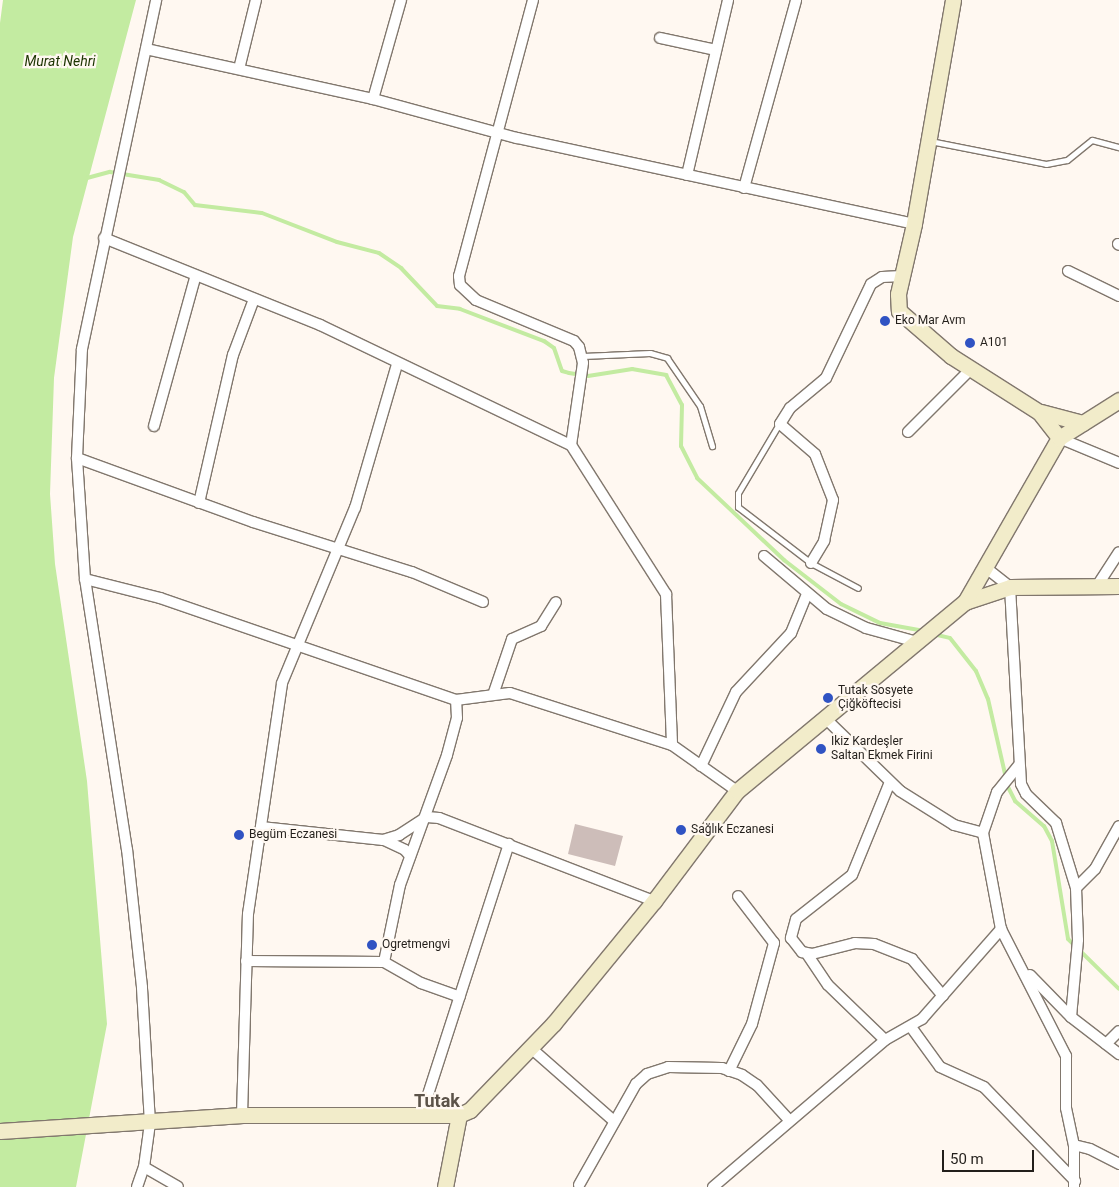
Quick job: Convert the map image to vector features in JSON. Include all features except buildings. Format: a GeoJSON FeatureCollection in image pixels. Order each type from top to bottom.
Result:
{"type":"FeatureCollection","features":[{"type":"Feature","properties":{"kind":"main road"},"geometry":{"type":"LineString","coordinates":[[953,0],[914,224],[898,294],[899,311],[912,326],[972,369],[1039,412],[1084,423]]}},
{"type":"Feature","properties":{"kind":"main road"},"geometry":{"type":"LineString","coordinates":[[0,1131],[150,1123],[242,1115],[422,1113],[459,1115],[478,1104],[532,1049],[654,901],[737,791],[919,640],[949,619],[966,602],[1059,438],[1119,400]]}},
{"type":"Feature","properties":{"kind":"main road"},"geometry":{"type":"LineString","coordinates":[[1039,412],[1059,438]]}},
{"type":"Feature","properties":{"kind":"main road"},"geometry":{"type":"LineString","coordinates":[[966,602],[1010,587],[1119,586]]}},
{"type":"Feature","properties":{"kind":"main road"},"geometry":{"type":"LineString","coordinates":[[445,1187],[459,1115]]}},
{"type":"Feature","properties":{"kind":"street"},"geometry":{"type":"LineString","coordinates":[[137,1187],[144,1167],[150,1123],[142,987],[127,850],[85,578],[77,458],[82,349],[104,238],[156,0]]}},
{"type":"Feature","properties":{"kind":"street"},"geometry":{"type":"LineString","coordinates":[[239,70],[256,0]]}},
{"type":"Feature","properties":{"kind":"street"},"geometry":{"type":"LineString","coordinates":[[373,99],[401,0]]}},
{"type":"Feature","properties":{"kind":"street"},"geometry":{"type":"LineString","coordinates":[[534,0],[459,276],[460,285],[476,300],[574,341],[583,359],[571,445]]}},
{"type":"Feature","properties":{"kind":"street"},"geometry":{"type":"LineString","coordinates":[[687,175],[728,0]]}},
{"type":"Feature","properties":{"kind":"street"},"geometry":{"type":"LineString","coordinates":[[744,188],[796,0]]}},
{"type":"Feature","properties":{"kind":"street"},"geometry":{"type":"LineString","coordinates":[[660,38],[716,50]]}},
{"type":"Feature","properties":{"kind":"street"},"geometry":{"type":"LineString","coordinates":[[146,49],[373,99],[497,133],[914,224]]}},
{"type":"Feature","properties":{"kind":"street"},"geometry":{"type":"LineString","coordinates":[[104,238],[195,278],[254,299],[571,445],[666,594],[672,745]]}},
{"type":"Feature","properties":{"kind":"street"},"geometry":{"type":"LineString","coordinates":[[1068,271],[1119,296]]}},
{"type":"Feature","properties":{"kind":"street"},"geometry":{"type":"LineString","coordinates":[[811,563],[824,541],[833,500],[815,454],[780,424],[790,408],[826,378],[871,284],[882,277],[902,276]]}},
{"type":"Feature","properties":{"kind":"street"},"geometry":{"type":"LineString","coordinates":[[154,426],[195,278]]}},
{"type":"Feature","properties":{"kind":"street"},"geometry":{"type":"LineString","coordinates":[[199,503],[233,355],[254,299]]}},
{"type":"Feature","properties":{"kind":"street"},"geometry":{"type":"LineString","coordinates":[[242,1115],[246,961],[261,827],[282,683],[355,508],[397,364]]}},
{"type":"Feature","properties":{"kind":"street"},"geometry":{"type":"LineString","coordinates":[[908,432],[972,369]]}},
{"type":"Feature","properties":{"kind":"street"},"geometry":{"type":"LineString","coordinates":[[1059,438],[1119,463]]}},
{"type":"Feature","properties":{"kind":"street"},"geometry":{"type":"LineString","coordinates":[[77,458],[199,503],[339,550],[424,576],[483,602]]}},
{"type":"Feature","properties":{"kind":"street"},"geometry":{"type":"LineString","coordinates":[[1097,586],[1119,552]]}},
{"type":"Feature","properties":{"kind":"street"},"geometry":{"type":"LineString","coordinates":[[764,556],[807,594],[845,619],[919,640]]}},
{"type":"Feature","properties":{"kind":"street"},"geometry":{"type":"LineString","coordinates":[[986,568],[1010,587],[1019,765],[1026,794],[1056,823],[1076,888],[1078,940],[1071,1016]]}},
{"type":"Feature","properties":{"kind":"street"},"geometry":{"type":"LineString","coordinates":[[85,578],[160,598],[296,647],[456,700],[494,692],[510,693],[672,745],[737,791]]}},
{"type":"Feature","properties":{"kind":"street"},"geometry":{"type":"LineString","coordinates":[[701,766],[736,692],[791,633],[807,594]]}},
{"type":"Feature","properties":{"kind":"street"},"geometry":{"type":"LineString","coordinates":[[494,692],[512,639],[541,626],[556,602]]}},
{"type":"Feature","properties":{"kind":"street"},"geometry":{"type":"LineString","coordinates":[[384,962],[391,919],[410,856],[427,817],[457,718],[456,700]]}},
{"type":"Feature","properties":{"kind":"street"},"geometry":{"type":"LineString","coordinates":[[825,718],[890,782],[934,815],[954,825],[983,833]]}},
{"type":"Feature","properties":{"kind":"street"},"geometry":{"type":"LineString","coordinates":[[1019,765],[998,792],[983,833],[1001,928],[1026,971],[1066,1056],[1066,1108],[1074,1146],[1075,1184]]}},
{"type":"Feature","properties":{"kind":"street"},"geometry":{"type":"LineString","coordinates":[[791,938],[796,919],[852,875],[890,782]]}},
{"type":"Feature","properties":{"kind":"street"},"geometry":{"type":"LineString","coordinates":[[383,840],[399,835],[427,817],[451,822],[654,901]]}},
{"type":"Feature","properties":{"kind":"street"},"geometry":{"type":"LineString","coordinates":[[1076,888],[1095,869],[1119,826]]}},
{"type":"Feature","properties":{"kind":"street"},"geometry":{"type":"LineString","coordinates":[[261,827],[383,840],[405,850],[410,856]]}},
{"type":"Feature","properties":{"kind":"street"},"geometry":{"type":"LineString","coordinates":[[422,1113],[509,844]]}},
{"type":"Feature","properties":{"kind":"street"},"geometry":{"type":"LineString","coordinates":[[738,896],[774,943]]}},
{"type":"Feature","properties":{"kind":"street"},"geometry":{"type":"LineString","coordinates":[[712,1187],[885,1040],[911,1027],[943,996],[1001,928]]}},
{"type":"Feature","properties":{"kind":"street"},"geometry":{"type":"LineString","coordinates":[[774,943],[791,938]]}},
{"type":"Feature","properties":{"kind":"street"},"geometry":{"type":"LineString","coordinates":[[791,938],[807,954],[828,985],[885,1040]]}},
{"type":"Feature","properties":{"kind":"street"},"geometry":{"type":"LineString","coordinates":[[807,954],[855,942],[874,944],[912,959],[943,996]]}},
{"type":"Feature","properties":{"kind":"street"},"geometry":{"type":"LineString","coordinates":[[729,1071],[752,1024],[774,943]]}},
{"type":"Feature","properties":{"kind":"street"},"geometry":{"type":"LineString","coordinates":[[246,961],[384,962],[421,983],[460,997]]}},
{"type":"Feature","properties":{"kind":"street"},"geometry":{"type":"LineString","coordinates":[[1026,971],[1071,1016],[1119,1054]]}},
{"type":"Feature","properties":{"kind":"street"},"geometry":{"type":"LineString","coordinates":[[911,1027],[940,1067],[984,1087],[1075,1184]]}},
{"type":"Feature","properties":{"kind":"street"},"geometry":{"type":"LineString","coordinates":[[1106,1044],[1119,1031]]}},
{"type":"Feature","properties":{"kind":"street"},"geometry":{"type":"LineString","coordinates":[[532,1049],[614,1121]]}},
{"type":"Feature","properties":{"kind":"street"},"geometry":{"type":"LineString","coordinates":[[579,1185],[636,1084],[647,1074],[668,1067],[698,1066],[729,1071],[757,1085],[789,1120]]}},
{"type":"Feature","properties":{"kind":"street"},"geometry":{"type":"LineString","coordinates":[[1074,1146],[1090,1149],[1119,1164]]}},
{"type":"Feature","properties":{"kind":"street"},"geometry":{"type":"LineString","coordinates":[[144,1167],[178,1187]]}},
{"type":"Feature","properties":{"kind":"lane"},"geometry":{"type":"LineString","coordinates":[[929,140],[1046,164],[1067,160],[1092,140],[1119,147]]}},
{"type":"Feature","properties":{"kind":"lane"},"geometry":{"type":"LineString","coordinates":[[583,359],[650,352],[667,358],[700,406],[712,446]]}},
{"type":"Feature","properties":{"kind":"lane"},"geometry":{"type":"LineString","coordinates":[[780,424],[738,494],[736,502],[740,510],[811,563],[858,588]]}},
{"type":"Feature","properties":{"kind":"water","name":"Murat Nehri"},"geometry":{"type":"Polygon","coordinates":[[[3,0],[136,0],[73,237],[54,378],[50,494],[55,564],[87,781],[107,1024],[76,1187],[0,1187],[0,23],[3,0]]]}},
{"type":"Feature","properties":{"kind":"waterway"},"geometry":{"type":"LineString","coordinates":[[87,178],[110,172],[159,180],[184,192],[195,205],[262,213],[337,242],[379,253],[401,268],[437,306],[460,309],[544,341],[554,348],[562,371],[588,376],[632,369],[666,375],[682,405],[681,446],[697,478],[784,560],[841,604],[880,623],[924,631]]}},
{"type":"Feature","properties":{"kind":"waterway"},"geometry":{"type":"LineString","coordinates":[[933,634],[950,638],[976,671],[988,699],[1008,787],[1015,801],[1044,826],[1052,841],[1068,939],[1119,989]]}},
{"type":"Feature","properties":{"kind":"place","name":"Eko Mar Avm"},"geometry":{"type":"Point","coordinates":[885,321]}},
{"type":"Feature","properties":{"kind":"place","name":"A101"},"geometry":{"type":"Point","coordinates":[970,343]}},
{"type":"Feature","properties":{"kind":"place","name":"Tutak Sosyete Çiğköftecisi"},"geometry":{"type":"Point","coordinates":[828,698]}},
{"type":"Feature","properties":{"kind":"place","name":"Ikiz Kardeşler Saltan Ekmek Firini"},"geometry":{"type":"Point","coordinates":[821,749]}},
{"type":"Feature","properties":{"kind":"place","name":"Sağlık Eczanesi"},"geometry":{"type":"Point","coordinates":[681,830]}},
{"type":"Feature","properties":{"kind":"place","name":"Begüm Eczanesi"},"geometry":{"type":"Point","coordinates":[239,835]}},
{"type":"Feature","properties":{"kind":"place","name":"Ogretmengvi"},"geometry":{"type":"Point","coordinates":[372,945]}},
{"type":"Feature","properties":{"kind":"district","name":"Tutak"},"geometry":{"type":"Point","coordinates":[437,1101]}}]}
